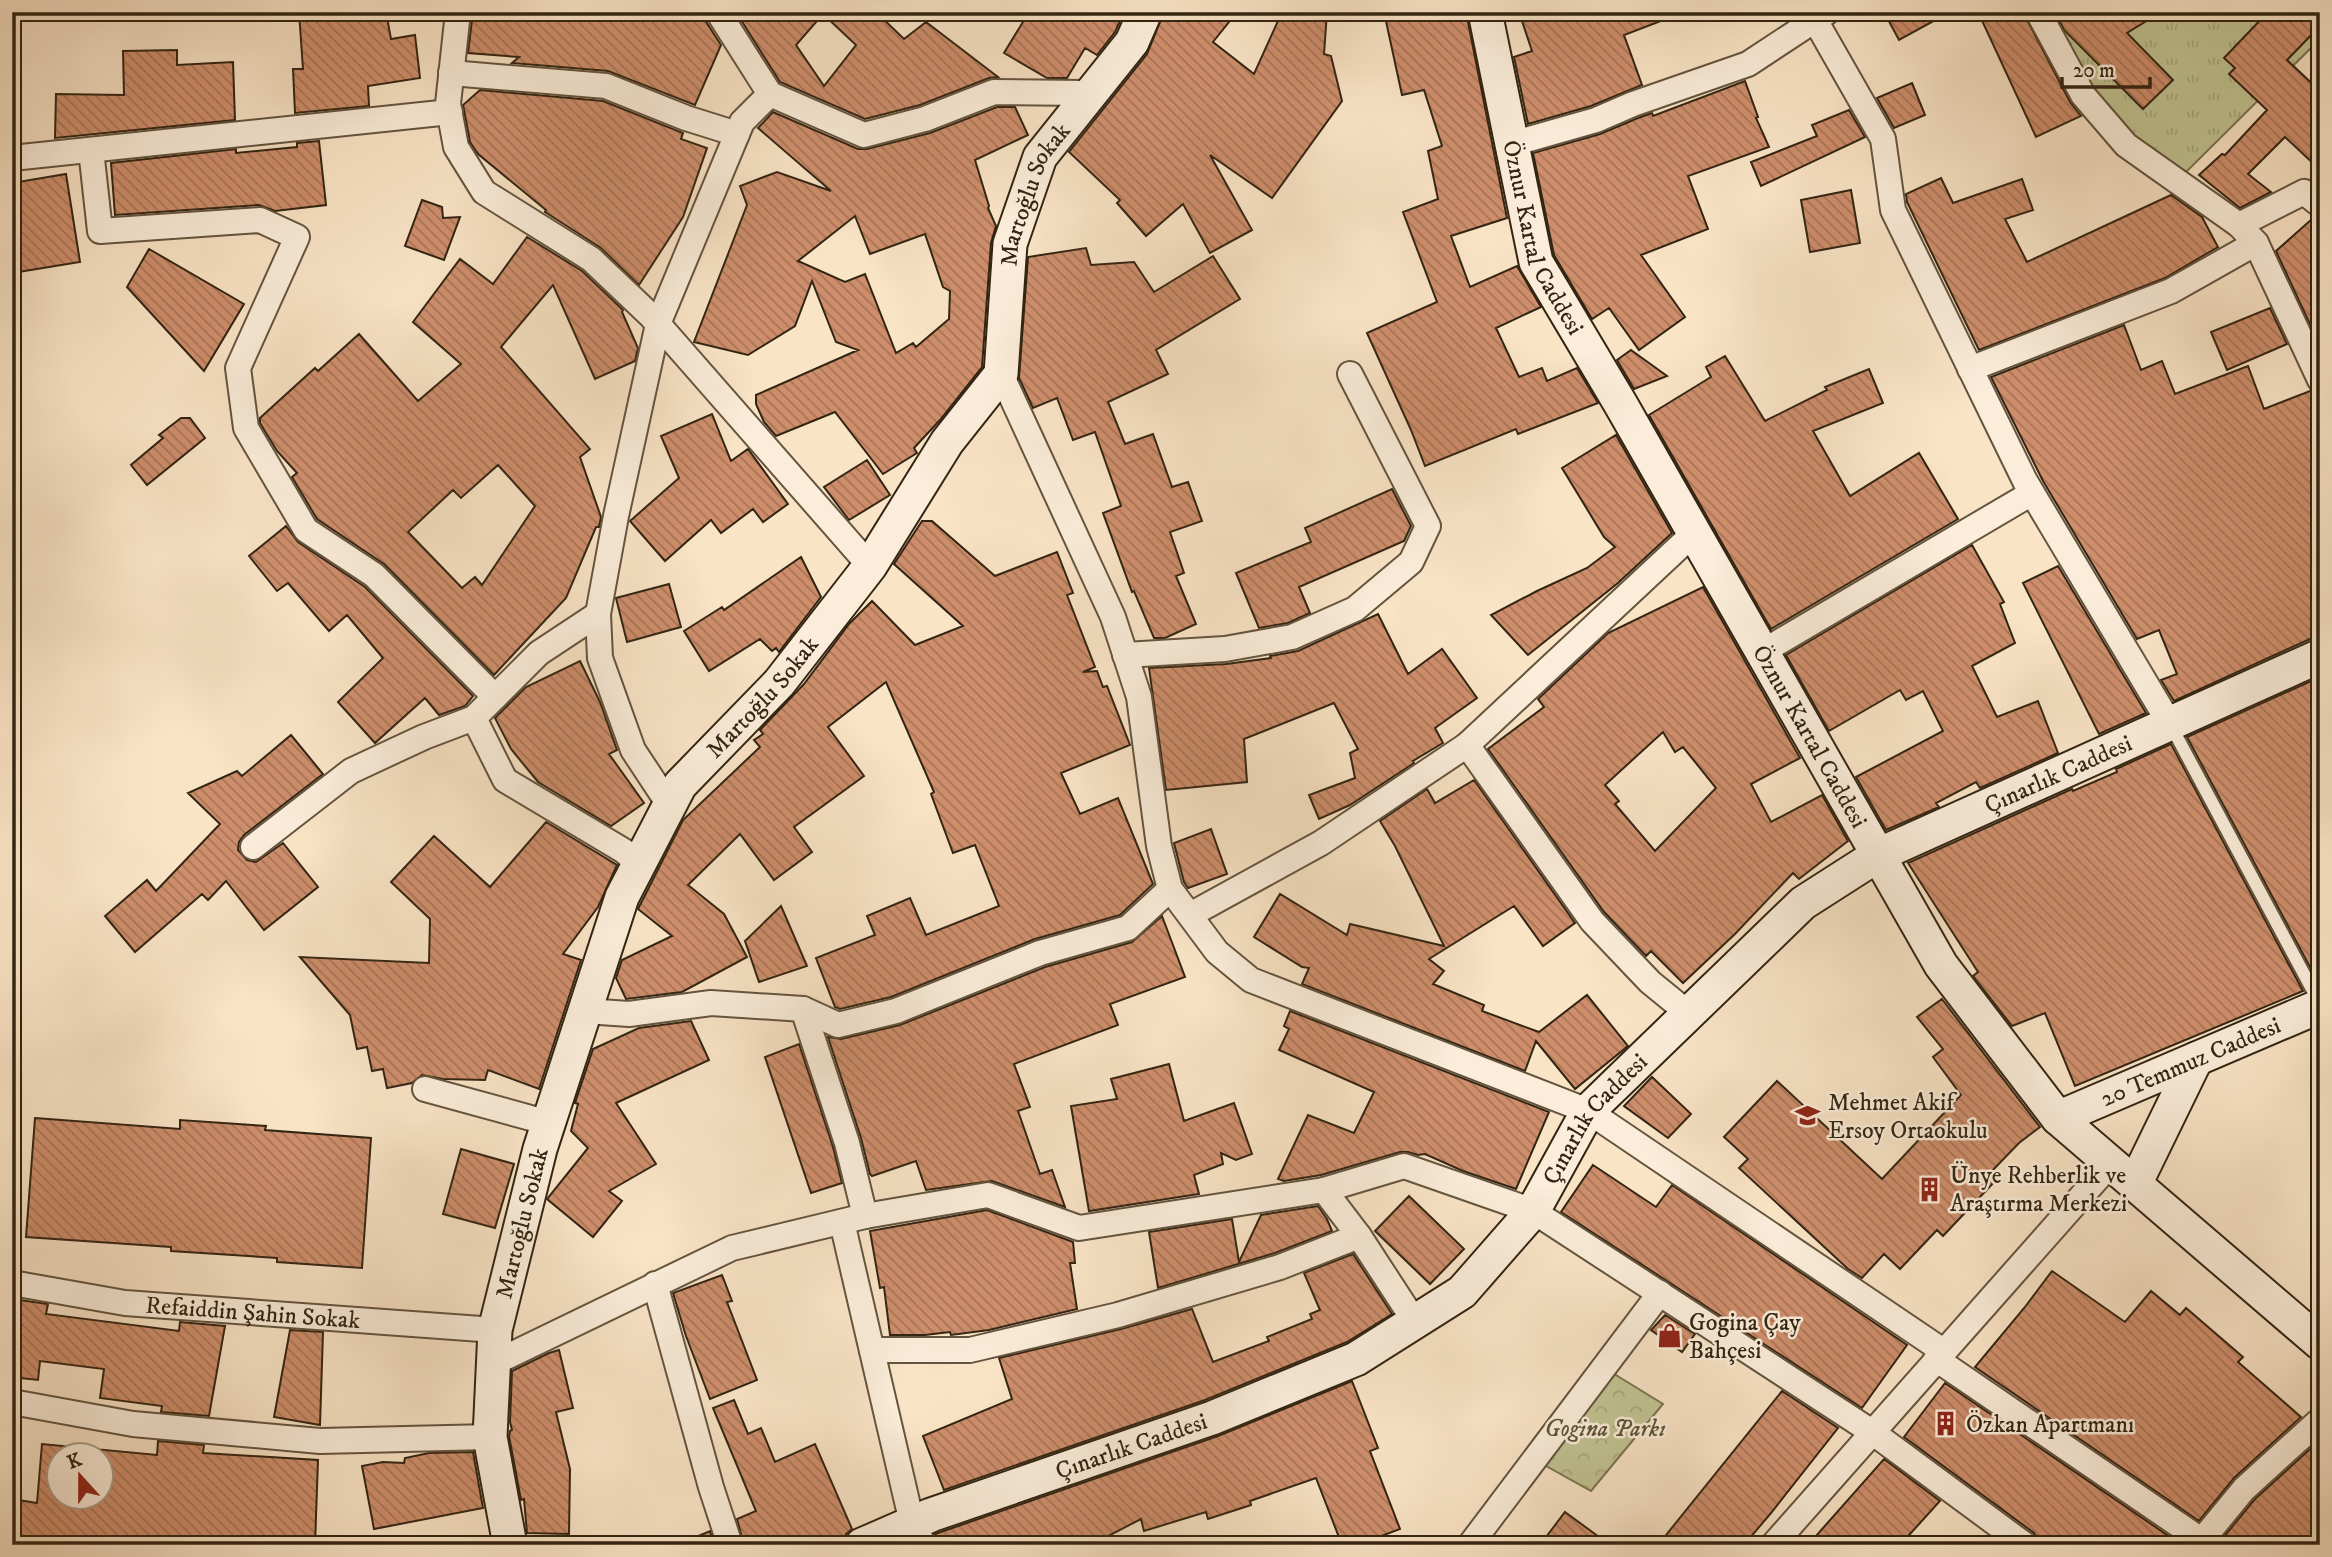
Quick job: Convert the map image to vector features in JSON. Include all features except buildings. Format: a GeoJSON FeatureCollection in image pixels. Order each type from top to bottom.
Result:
{"type":"FeatureCollection","features":[{"type":"Feature","properties":{"kind":"street"},"geometry":{"type":"LineString","coordinates":[[458,12],[448,104],[456,148],[484,192],[591,259],[658,324],[870,566]]}},
{"type":"Feature","properties":{"kind":"street"},"geometry":{"type":"LineString","coordinates":[[718,12],[771,94],[864,135],[925,119],[994,92],[1089,95]]}},
{"type":"Feature","properties":{"kind":"street","name":"Martoğlu Sokak"},"geometry":{"type":"LineString","coordinates":[[510,1545],[490,1437],[495,1330],[549,1124],[622,897],[680,785],[779,683],[870,566],[947,442],[1001,374],[1010,244],[1040,157],[1132,42],[1145,12]]}},
{"type":"Feature","properties":{"kind":"street","name":"Öznur Kartal Caddesi"},"geometry":{"type":"LineString","coordinates":[[1485,12],[1536,262],[1941,965],[2059,1118],[2320,1343]]}},
{"type":"Feature","properties":{"kind":"street"},"geometry":{"type":"LineString","coordinates":[[2038,12],[2083,95],[2126,145],[2239,225],[2256,243],[2320,380]]}},
{"type":"Feature","properties":{"kind":"street"},"geometry":{"type":"LineString","coordinates":[[1512,144],[1596,120],[1633,104],[1748,64],[1821,16],[1883,139],[1893,211],[1970,369],[2032,493],[2170,724]]}},
{"type":"Feature","properties":{"kind":"street"},"geometry":{"type":"LineString","coordinates":[[452,73],[606,86],[687,118],[737,134]]}},
{"type":"Feature","properties":{"kind":"street"},"geometry":{"type":"LineString","coordinates":[[670,806],[633,750],[600,658],[598,614],[616,516],[658,324],[742,122],[771,94]]}},
{"type":"Feature","properties":{"kind":"street"},"geometry":{"type":"LineString","coordinates":[[12,158],[450,112]]}},
{"type":"Feature","properties":{"kind":"street"},"geometry":{"type":"LineString","coordinates":[[91,150],[100,231],[260,220],[297,237],[238,368],[246,428],[306,530],[374,575],[495,697]]}},
{"type":"Feature","properties":{"kind":"street"},"geometry":{"type":"LineString","coordinates":[[2239,225],[2304,192],[2320,205]]}},
{"type":"Feature","properties":{"kind":"street"},"geometry":{"type":"LineString","coordinates":[[1970,369],[2171,291],[2256,243]]}},
{"type":"Feature","properties":{"kind":"street"},"geometry":{"type":"LineString","coordinates":[[1001,374],[1113,617],[1139,697],[1159,846],[1170,889],[1217,952],[1251,980],[1588,1111],[1940,1355],[2199,1544],[2244,1489],[2320,1420]]}},
{"type":"Feature","properties":{"kind":"street"},"geometry":{"type":"LineString","coordinates":[[1125,655],[1225,649],[1293,637],[1355,610],[1411,562],[1428,526],[1350,374]]}},
{"type":"Feature","properties":{"kind":"street"},"geometry":{"type":"LineString","coordinates":[[1762,652],[2032,493]]}},
{"type":"Feature","properties":{"kind":"street"},"geometry":{"type":"LineString","coordinates":[[1190,915],[1321,843],[1467,745],[1694,533]]}},
{"type":"Feature","properties":{"kind":"street"},"geometry":{"type":"LineString","coordinates":[[253,847],[351,771],[424,737],[474,718],[539,653],[598,614]]}},
{"type":"Feature","properties":{"kind":"street","name":"Çınarlık Caddesi"},"geometry":{"type":"LineString","coordinates":[[862,1545],[918,1534],[1356,1359],[1462,1292],[1534,1211],[1588,1111],[1803,902],[1878,855],[2320,656]]}},
{"type":"Feature","properties":{"kind":"street"},"geometry":{"type":"LineString","coordinates":[[474,718],[505,780],[624,851],[639,865]]}},
{"type":"Feature","properties":{"kind":"street"},"geometry":{"type":"LineString","coordinates":[[1467,745],[1592,920],[1650,982],[1688,1013]]}},
{"type":"Feature","properties":{"kind":"street"},"geometry":{"type":"LineString","coordinates":[[585,1011],[629,1014],[711,1003],[803,1009],[838,1025],[897,1011],[1040,953],[1128,929],[1170,889]]}},
{"type":"Feature","properties":{"kind":"street","name":"20 Temmuz Caddesi"},"geometry":{"type":"LineString","coordinates":[[2059,1118],[2320,1005]]}},
{"type":"Feature","properties":{"kind":"street"},"geometry":{"type":"LineString","coordinates":[[803,1009],[847,1143],[853,1219],[872,1350],[918,1534]]}},
{"type":"Feature","properties":{"kind":"street"},"geometry":{"type":"LineString","coordinates":[[1773,1545],[1940,1355],[2123,1173],[2196,1059]]}},
{"type":"Feature","properties":{"kind":"street"},"geometry":{"type":"LineString","coordinates":[[425,1088],[549,1124]]}},
{"type":"Feature","properties":{"kind":"street"},"geometry":{"type":"LineString","coordinates":[[494,1363],[732,1248],[853,1219],[988,1195],[1079,1228],[1324,1191],[1404,1166],[1534,1211],[1872,1432],[2025,1545]]}},
{"type":"Feature","properties":{"kind":"street"},"geometry":{"type":"LineString","coordinates":[[1324,1191],[1359,1236],[1415,1322]]}},
{"type":"Feature","properties":{"kind":"street"},"geometry":{"type":"LineString","coordinates":[[872,1350],[970,1350],[1118,1315],[1280,1267],[1359,1236]]}},
{"type":"Feature","properties":{"kind":"street","name":"Refaiddin Şahin Sokak"},"geometry":{"type":"LineString","coordinates":[[12,1283],[125,1303],[495,1330]]}},
{"type":"Feature","properties":{"kind":"street"},"geometry":{"type":"LineString","coordinates":[[656,1284],[711,1487],[730,1545]]}},
{"type":"Feature","properties":{"kind":"street"},"geometry":{"type":"LineString","coordinates":[[1470,1545],[1660,1293]]}},
{"type":"Feature","properties":{"kind":"street"},"geometry":{"type":"LineString","coordinates":[[12,1402],[133,1424],[320,1441],[490,1437]]}},
{"type":"Feature","properties":{"kind":"lane"},"geometry":{"type":"LineString","coordinates":[[2170,724],[2320,1005]]}},
{"type":"Feature","properties":{"kind":"green space"},"geometry":{"type":"Polygon","coordinates":[[[2051,12],[2320,12],[2320,39],[2180,178],[2130,141],[2091,89],[2051,12]]]}},
{"type":"Feature","properties":{"kind":"green space","name":"Gogina Parkı"},"geometry":{"type":"Polygon","coordinates":[[[1611,1372],[1663,1404],[1591,1491],[1539,1462],[1611,1372]]]}},
{"type":"Feature","properties":{"kind":"place","name":"Mehmet Akif Ersoy Ortaokulu"},"geometry":{"type":"Point","coordinates":[1808,1116]}},
{"type":"Feature","properties":{"kind":"place","name":"Ünye Rehberlik ve Araştırma Merkezi"},"geometry":{"type":"Point","coordinates":[1930,1189]}},
{"type":"Feature","properties":{"kind":"place","name":"Gogina Çay Bahçesi"},"geometry":{"type":"Point","coordinates":[1669,1336]}},
{"type":"Feature","properties":{"kind":"place","name":"Özkan Apartmanı"},"geometry":{"type":"Point","coordinates":[1946,1424]}}]}
